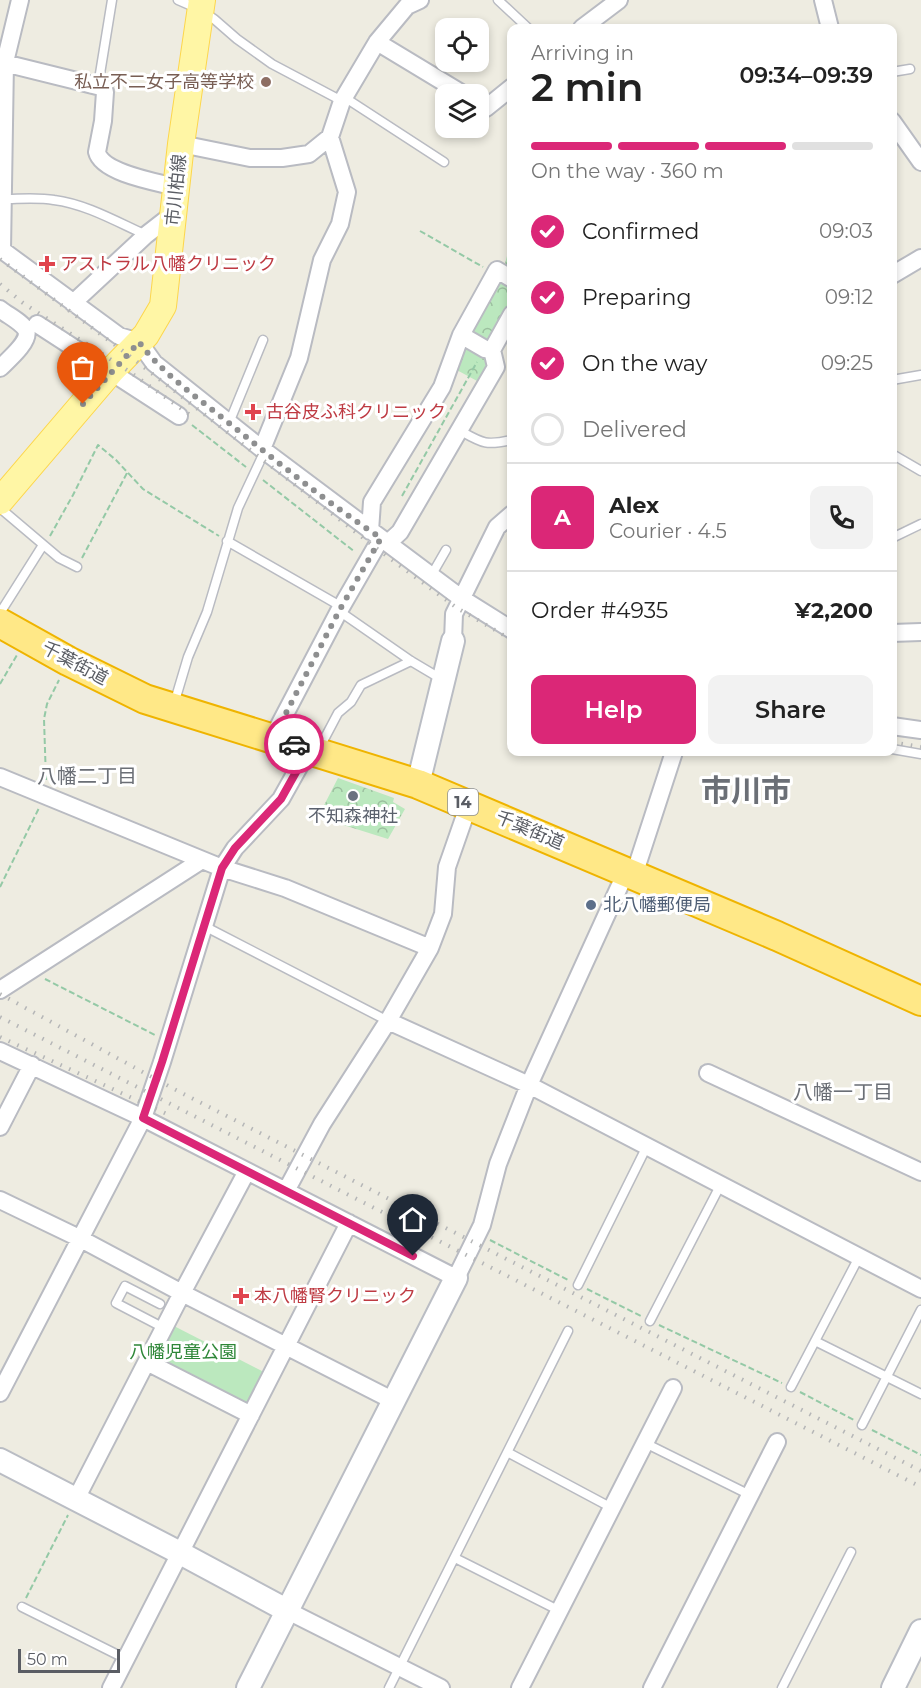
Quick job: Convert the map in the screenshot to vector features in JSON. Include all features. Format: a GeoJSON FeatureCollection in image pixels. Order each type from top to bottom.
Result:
{"type":"FeatureCollection","features":[{"type":"Feature","properties":{"kind":"highway","name":"千葉街道"},"geometry":{"type":"LineString","coordinates":[[0,623],[145,699],[418,784],[920,997]]}},
{"type":"Feature","properties":{"kind":"main road","name":"市川柏線"},"geometry":{"type":"LineString","coordinates":[[0,501],[111,371],[139,342],[156,321],[163,306],[181,144],[193,3]]}},
{"type":"Feature","properties":{"kind":"street"},"geometry":{"type":"LineString","coordinates":[[20,0],[2,62],[2,250],[119,336],[139,342],[154,363],[262,449],[461,598],[507,627]]}},
{"type":"Feature","properties":{"kind":"street"},"geometry":{"type":"LineString","coordinates":[[587,24],[619,0]]}},
{"type":"Feature","properties":{"kind":"street"},"geometry":{"type":"LineString","coordinates":[[823,0],[829,24]]}},
{"type":"Feature","properties":{"kind":"street"},"geometry":{"type":"LineString","coordinates":[[181,144],[250,158],[282,158],[309,154],[330,137],[343,99],[377,42],[409,2]]}},
{"type":"Feature","properties":{"kind":"street"},"geometry":{"type":"LineString","coordinates":[[377,42],[446,84]]}},
{"type":"Feature","properties":{"kind":"street"},"geometry":{"type":"LineString","coordinates":[[2,62],[98,86],[105,92],[103,121],[96,152],[98,156],[114,169],[176,188]]}},
{"type":"Feature","properties":{"kind":"street"},"geometry":{"type":"LineString","coordinates":[[489,106],[507,91]]}},
{"type":"Feature","properties":{"kind":"street"},"geometry":{"type":"LineString","coordinates":[[897,128],[921,162]]}},
{"type":"Feature","properties":{"kind":"street"},"geometry":{"type":"LineString","coordinates":[[262,449],[300,358],[322,260],[340,224],[347,192],[330,137]]}},
{"type":"Feature","properties":{"kind":"street"},"geometry":{"type":"LineString","coordinates":[[73,303],[146,235],[173,214]]}},
{"type":"Feature","properties":{"kind":"street"},"geometry":{"type":"LineString","coordinates":[[897,272],[921,258]]}},
{"type":"Feature","properties":{"kind":"street"},"geometry":{"type":"LineString","coordinates":[[273,738],[380,538],[372,502],[442,387],[461,335],[497,270],[507,276]]}},
{"type":"Feature","properties":{"kind":"street"},"geometry":{"type":"LineString","coordinates":[[0,309],[26,331],[27,336],[24,344],[0,368]]}},
{"type":"Feature","properties":{"kind":"street"},"geometry":{"type":"LineString","coordinates":[[488,349],[507,321]]}},
{"type":"Feature","properties":{"kind":"street"},"geometry":{"type":"LineString","coordinates":[[36,324],[179,416]]}},
{"type":"Feature","properties":{"kind":"street"},"geometry":{"type":"LineString","coordinates":[[380,538],[400,532],[496,367],[488,349],[461,335]]}},
{"type":"Feature","properties":{"kind":"street"},"geometry":{"type":"LineString","coordinates":[[418,784],[453,641],[452,617],[497,527],[507,518]]}},
{"type":"Feature","properties":{"kind":"street"},"geometry":{"type":"LineString","coordinates":[[897,633],[921,632]]}},
{"type":"Feature","properties":{"kind":"street"},"geometry":{"type":"LineString","coordinates":[[897,727],[921,730]]}},
{"type":"Feature","properties":{"kind":"street"},"geometry":{"type":"LineString","coordinates":[[0,1393],[143,1118],[169,1042],[222,868],[235,848],[281,799],[313,750]]}},
{"type":"Feature","properties":{"kind":"street"},"geometry":{"type":"LineString","coordinates":[[248,1688],[482,1225],[498,1164],[529,1085],[630,873],[673,756]]}},
{"type":"Feature","properties":{"kind":"street"},"geometry":{"type":"LineString","coordinates":[[0,777],[46,791],[202,860],[285,888],[430,948]]}},
{"type":"Feature","properties":{"kind":"street"},"geometry":{"type":"LineString","coordinates":[[286,1191],[322,1124],[387,1022],[430,948],[443,914],[447,867],[469,804]]}},
{"type":"Feature","properties":{"kind":"street"},"geometry":{"type":"LineString","coordinates":[[0,990],[202,860]]}},
{"type":"Feature","properties":{"kind":"street"},"geometry":{"type":"LineString","coordinates":[[387,1022],[529,1085],[921,1289]]}},
{"type":"Feature","properties":{"kind":"street"},"geometry":{"type":"LineString","coordinates":[[0,1051],[143,1118],[456,1278]]}},
{"type":"Feature","properties":{"kind":"street"},"geometry":{"type":"LineString","coordinates":[[0,1127],[32,1065]]}},
{"type":"Feature","properties":{"kind":"street"},"geometry":{"type":"LineString","coordinates":[[708,1073],[921,1172]]}},
{"type":"Feature","properties":{"kind":"street"},"geometry":{"type":"LineString","coordinates":[[76,1499],[247,1171]]}},
{"type":"Feature","properties":{"kind":"street"},"geometry":{"type":"LineString","coordinates":[[0,1200],[79,1238],[394,1401]]}},
{"type":"Feature","properties":{"kind":"street"},"geometry":{"type":"LineString","coordinates":[[111,1688],[182,1554],[349,1223]]}},
{"type":"Feature","properties":{"kind":"street"},"geometry":{"type":"LineString","coordinates":[[147,1362],[251,1415]]}},
{"type":"Feature","properties":{"kind":"street"},"geometry":{"type":"LineString","coordinates":[[520,1688],[673,1388]]}},
{"type":"Feature","properties":{"kind":"street"},"geometry":{"type":"LineString","coordinates":[[652,1688],[777,1442]]}},
{"type":"Feature","properties":{"kind":"street"},"geometry":{"type":"LineString","coordinates":[[0,1460],[288,1611],[441,1688]]}},
{"type":"Feature","properties":{"kind":"street"},"geometry":{"type":"LineString","coordinates":[[893,1688],[921,1631]]}},
{"type":"Feature","properties":{"kind":"lane"},"geometry":{"type":"LineString","coordinates":[[98,86],[112,0]]}},
{"type":"Feature","properties":{"kind":"lane"},"geometry":{"type":"LineString","coordinates":[[498,0],[524,24]]}},
{"type":"Feature","properties":{"kind":"lane"},"geometry":{"type":"LineString","coordinates":[[193,3],[272,64],[343,99],[444,162]]}},
{"type":"Feature","properties":{"kind":"lane"},"geometry":{"type":"LineString","coordinates":[[897,71],[910,69]]}},
{"type":"Feature","properties":{"kind":"lane"},"geometry":{"type":"LineString","coordinates":[[2,199],[52,199],[70,203],[146,235]]}},
{"type":"Feature","properties":{"kind":"lane"},"geometry":{"type":"LineString","coordinates":[[229,423],[263,340]]}},
{"type":"Feature","properties":{"kind":"lane"},"geometry":{"type":"LineString","coordinates":[[897,379],[921,375]]}},
{"type":"Feature","properties":{"kind":"lane"},"geometry":{"type":"LineString","coordinates":[[459,430],[482,443],[507,441]]}},
{"type":"Feature","properties":{"kind":"lane"},"geometry":{"type":"LineString","coordinates":[[173,707],[188,657],[207,612],[226,540],[263,454],[262,449]]}},
{"type":"Feature","properties":{"kind":"lane"},"geometry":{"type":"LineString","coordinates":[[897,457],[921,471]]}},
{"type":"Feature","properties":{"kind":"lane"},"geometry":{"type":"LineString","coordinates":[[0,508],[59,558],[77,567]]}},
{"type":"Feature","properties":{"kind":"lane"},"geometry":{"type":"LineString","coordinates":[[897,536],[921,524]]}},
{"type":"Feature","properties":{"kind":"lane"},"geometry":{"type":"LineString","coordinates":[[226,540],[341,609],[411,662],[443,680]]}},
{"type":"Feature","properties":{"kind":"lane"},"geometry":{"type":"LineString","coordinates":[[0,613],[43,545]]}},
{"type":"Feature","properties":{"kind":"lane"},"geometry":{"type":"LineString","coordinates":[[431,576],[446,550]]}},
{"type":"Feature","properties":{"kind":"lane"},"geometry":{"type":"LineString","coordinates":[[313,750],[338,713],[351,702],[361,685],[411,662]]}},
{"type":"Feature","properties":{"kind":"lane"},"geometry":{"type":"LineString","coordinates":[[897,750],[921,754]]}},
{"type":"Feature","properties":{"kind":"lane"},"geometry":{"type":"LineString","coordinates":[[204,926],[387,1022]]}},
{"type":"Feature","properties":{"kind":"lane"},"geometry":{"type":"LineString","coordinates":[[578,1285],[647,1146]]}},
{"type":"Feature","properties":{"kind":"lane"},"geometry":{"type":"LineString","coordinates":[[650,1321],[720,1184]]}},
{"type":"Feature","properties":{"kind":"lane"},"geometry":{"type":"LineString","coordinates":[[791,1387],[859,1257]]}},
{"type":"Feature","properties":{"kind":"lane"},"geometry":{"type":"LineString","coordinates":[[160,1304],[125,1286],[116,1303],[164,1328]]}},
{"type":"Feature","properties":{"kind":"lane"},"geometry":{"type":"LineString","coordinates":[[862,1425],[921,1310]]}},
{"type":"Feature","properties":{"kind":"lane"},"geometry":{"type":"LineString","coordinates":[[389,1688],[509,1453],[568,1331]]}},
{"type":"Feature","properties":{"kind":"lane"},"geometry":{"type":"LineString","coordinates":[[815,1341],[921,1394]]}},
{"type":"Feature","properties":{"kind":"lane"},"geometry":{"type":"LineString","coordinates":[[645,1443],[750,1496]]}},
{"type":"Feature","properties":{"kind":"lane"},"geometry":{"type":"LineString","coordinates":[[509,1453],[612,1508]]}},
{"type":"Feature","properties":{"kind":"lane"},"geometry":{"type":"LineString","coordinates":[[782,1688],[851,1552]]}},
{"type":"Feature","properties":{"kind":"lane"},"geometry":{"type":"LineString","coordinates":[[455,1558],[558,1610]]}},
{"type":"Feature","properties":{"kind":"lane"},"geometry":{"type":"LineString","coordinates":[[22,1607],[126,1659]]}},
{"type":"Feature","properties":{"kind":"path"},"geometry":{"type":"LineString","coordinates":[[420,231],[495,274]]}},
{"type":"Feature","properties":{"kind":"path"},"geometry":{"type":"LineString","coordinates":[[401,497],[488,349]]}},
{"type":"Feature","properties":{"kind":"path"},"geometry":{"type":"LineString","coordinates":[[179,416],[367,561]]}},
{"type":"Feature","properties":{"kind":"path"},"geometry":{"type":"LineString","coordinates":[[43,545],[64,512],[98,445],[134,482],[226,540]]}},
{"type":"Feature","properties":{"kind":"path"},"geometry":{"type":"LineString","coordinates":[[77,567],[127,473]]}},
{"type":"Feature","properties":{"kind":"path"},"geometry":{"type":"LineString","coordinates":[[0,684],[20,649]]}},
{"type":"Feature","properties":{"kind":"path"},"geometry":{"type":"LineString","coordinates":[[0,887],[46,791],[46,705],[59,680]]}},
{"type":"Feature","properties":{"kind":"path"},"geometry":{"type":"LineString","coordinates":[[29,971],[169,1042]]}},
{"type":"Feature","properties":{"kind":"path"},"geometry":{"type":"LineString","coordinates":[[488,1239],[650,1321],[791,1387],[921,1455]]}},
{"type":"Feature","properties":{"kind":"path"},"geometry":{"type":"LineString","coordinates":[[22,1607],[76,1499]]}},
{"type":"Feature","properties":{"kind":"green space"},"geometry":{"type":"Polygon","coordinates":[[[507,256],[507,322],[497,359],[479,382],[453,368],[504,267],[507,256]]]}},
{"type":"Feature","properties":{"kind":"green space"},"geometry":{"type":"Polygon","coordinates":[[[338,778],[394,798],[393,802],[405,809],[388,839],[318,817],[338,778]]]}},
{"type":"Feature","properties":{"kind":"green space","name":"八幡児童公園"},"geometry":{"type":"Polygon","coordinates":[[[172,1325],[264,1372],[247,1404],[155,1359],[172,1325]]]}},
{"type":"Feature","properties":{"kind":"railway"},"geometry":{"type":"LineString","coordinates":[[0,259],[127,354],[376,548],[457,608],[507,637]]}},
{"type":"Feature","properties":{"kind":"railway"},"geometry":{"type":"LineString","coordinates":[[0,284],[23,303],[127,370],[193,417]]}},
{"type":"Feature","properties":{"kind":"railway"},"geometry":{"type":"LineString","coordinates":[[897,743],[921,747]]}},
{"type":"Feature","properties":{"kind":"railway"},"geometry":{"type":"LineString","coordinates":[[0,994],[172,1088],[921,1471]]}},
{"type":"Feature","properties":{"kind":"railway"},"geometry":{"type":"LineString","coordinates":[[0,1017],[921,1487]]}},
{"type":"Feature","properties":{"kind":"railway"},"geometry":{"type":"LineString","coordinates":[[0,1037],[169,1115]]}},
{"type":"Feature","properties":{"kind":"way so far"},"geometry":{"type":"LineString","coordinates":[[83,404],[139,342],[154,363],[262,449],[381,538],[339,611],[273,738],[294,744]]}},
{"type":"Feature","properties":{"kind":"place","name":"私立不二女子高等学校"},"geometry":{"type":"Point","coordinates":[266,82]}},
{"type":"Feature","properties":{"kind":"place","name":"アストラル八幡クリニック"},"geometry":{"type":"Point","coordinates":[47,264]}},
{"type":"Feature","properties":{"kind":"place","name":"古谷皮ふ科クリニック"},"geometry":{"type":"Point","coordinates":[253,412]}},
{"type":"Feature","properties":{"kind":"place","name":"不知森神社"},"geometry":{"type":"Point","coordinates":[353,796]}},
{"type":"Feature","properties":{"kind":"place","name":"北八幡郵便局"},"geometry":{"type":"Point","coordinates":[591,905]}},
{"type":"Feature","properties":{"kind":"place","name":"本八幡腎クリニック"},"geometry":{"type":"Point","coordinates":[241,1296]}},
{"type":"Feature","properties":{"kind":"district","name":"八幡二丁目"},"geometry":{"type":"Point","coordinates":[87,776]}},
{"type":"Feature","properties":{"kind":"district","name":"市川市"},"geometry":{"type":"Point","coordinates":[746,791]}},
{"type":"Feature","properties":{"kind":"district","name":"八幡一丁目"},"geometry":{"type":"Point","coordinates":[843,1092]}},
{"type":"Feature","properties":{"kind":"route"},"geometry":{"type":"LineString","coordinates":[[294,744],[309,749],[281,799],[235,848],[222,868],[143,1118],[413,1256]]}}]}
